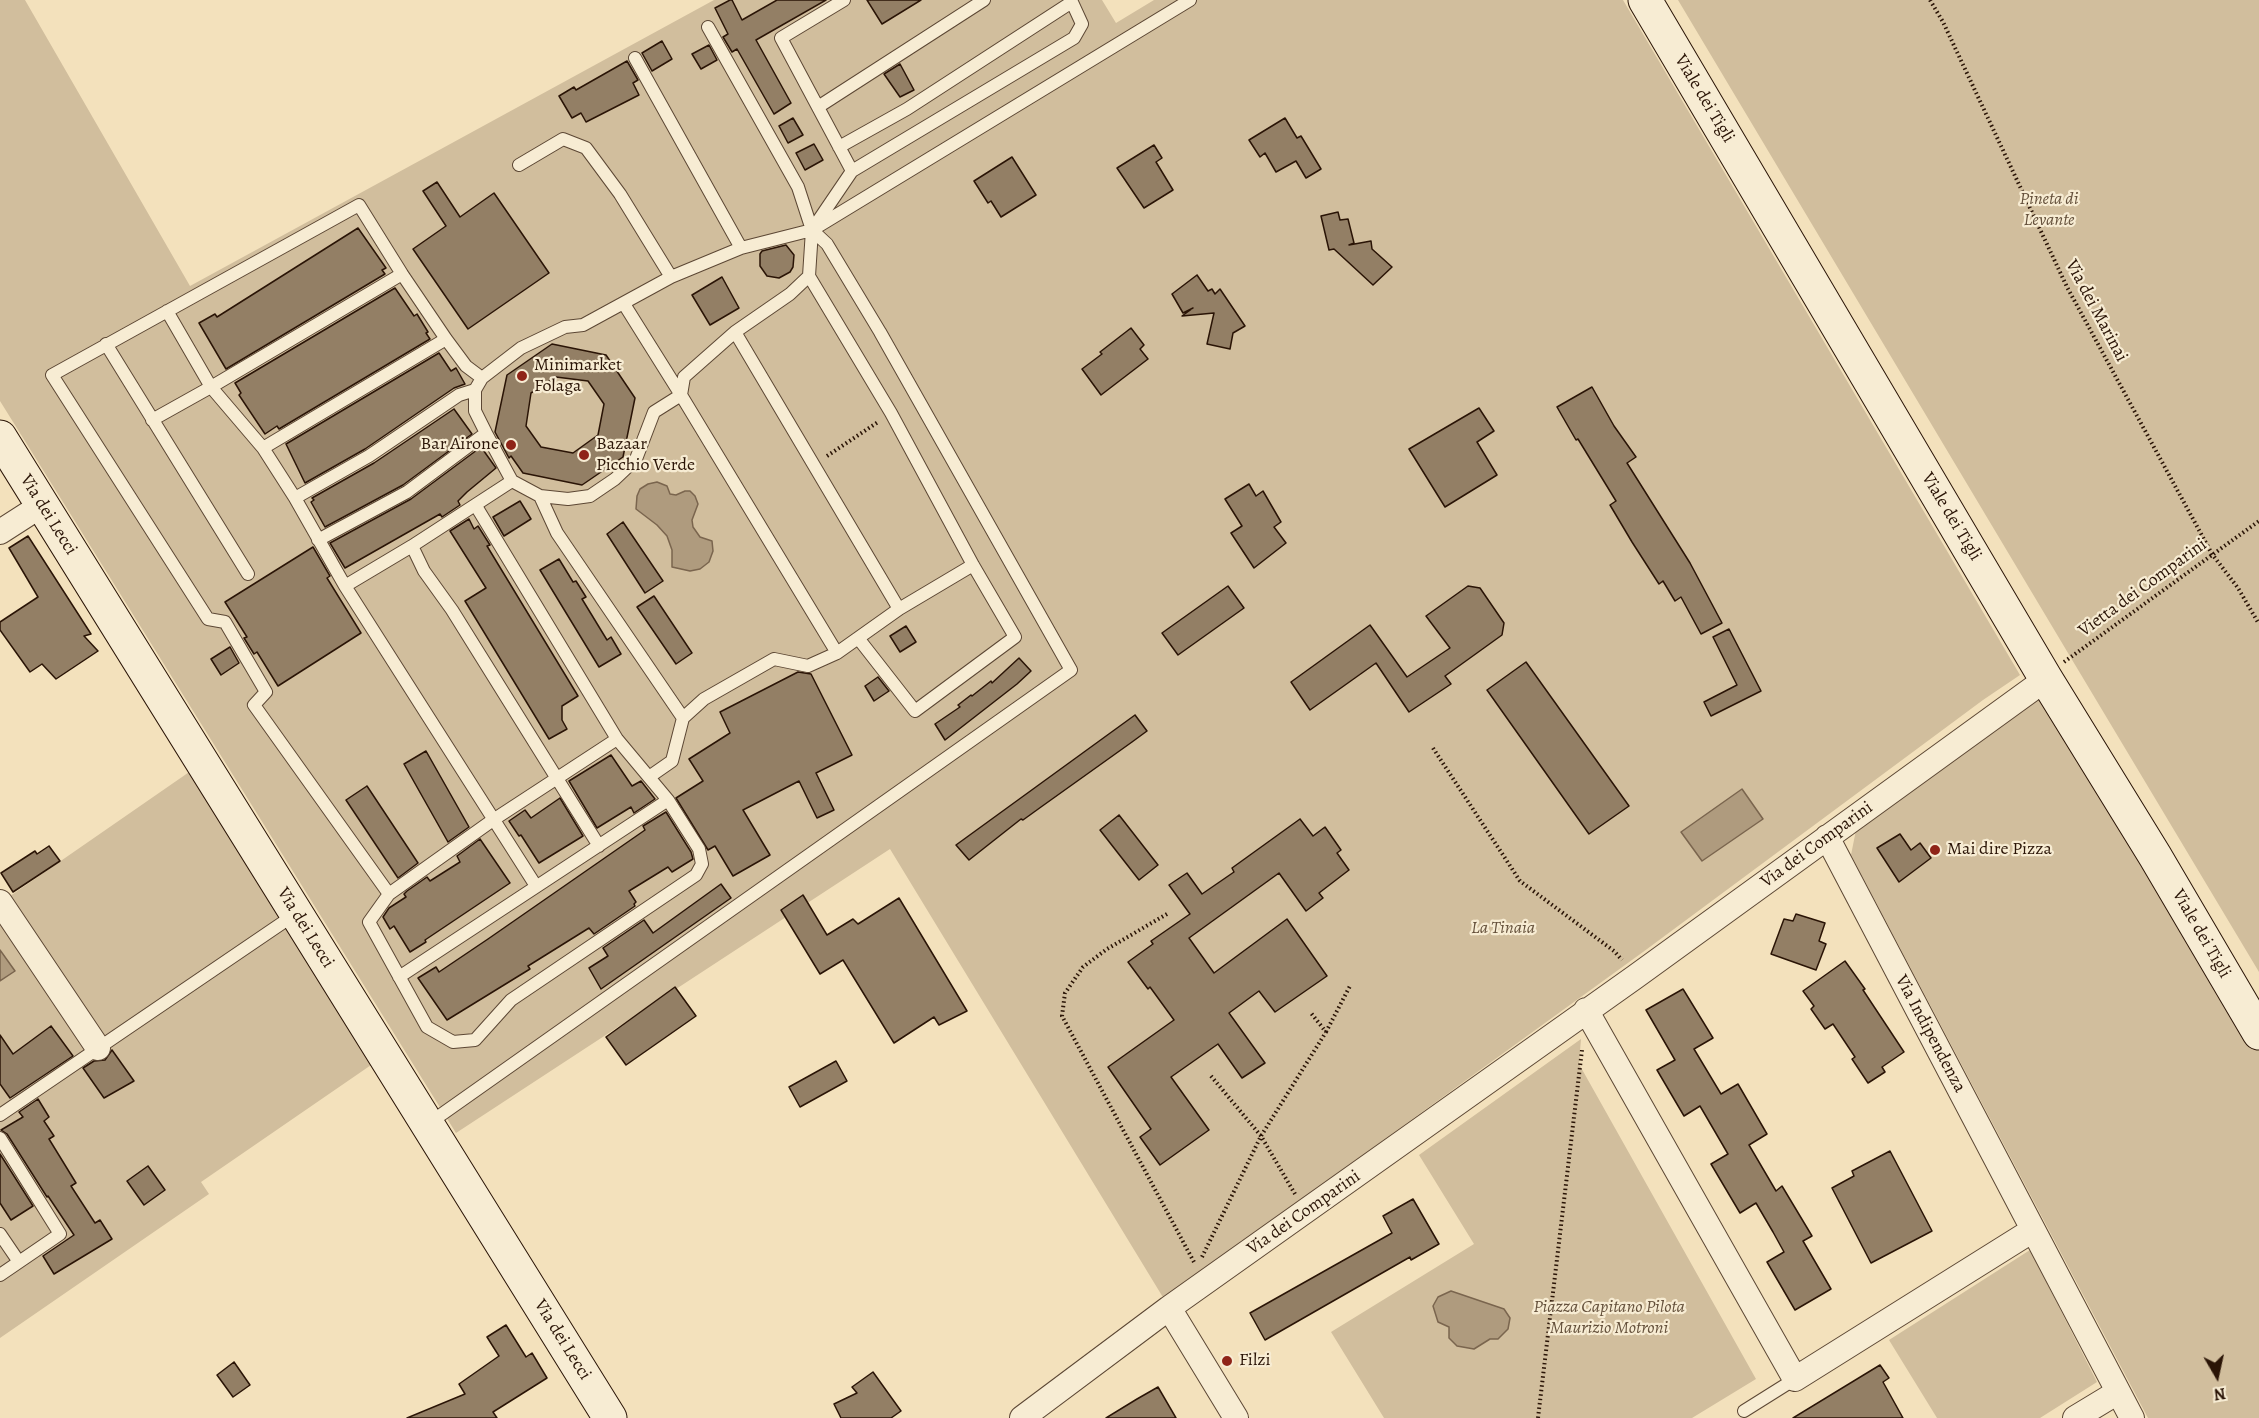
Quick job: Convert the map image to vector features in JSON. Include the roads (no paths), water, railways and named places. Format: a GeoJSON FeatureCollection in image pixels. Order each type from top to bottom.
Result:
{"type":"FeatureCollection","features":[{"type":"Feature","properties":{"kind":"street","name":"Viale dei Tigli"},"geometry":{"type":"LineString","coordinates":[[1645,0],[2046,679],[2155,856],[2259,1033]]}},
{"type":"Feature","properties":{"kind":"street","name":"Via dei Lecci"},"geometry":{"type":"LineString","coordinates":[[0,437],[610,1418]]}},
{"type":"Feature","properties":{"kind":"street"},"geometry":{"type":"LineString","coordinates":[[0,532],[42,505]]}},
{"type":"Feature","properties":{"kind":"street","name":"Via dei Comparini"},"geometry":{"type":"LineString","coordinates":[[1022,1418],[1169,1308],[1306,1213],[2046,679]]}},
{"type":"Feature","properties":{"kind":"street","name":"Via Indipendenza"},"geometry":{"type":"LineString","coordinates":[[1827,837],[2132,1418]]}},
{"type":"Feature","properties":{"kind":"street"},"geometry":{"type":"LineString","coordinates":[[0,902],[98,1048]]}},
{"type":"Feature","properties":{"kind":"street"},"geometry":{"type":"LineString","coordinates":[[1586,1010],[1795,1379],[2033,1230]]}},
{"type":"Feature","properties":{"kind":"street"},"geometry":{"type":"LineString","coordinates":[[1169,1308],[1236,1418]]}},
{"type":"Feature","properties":{"kind":"street"},"geometry":{"type":"LineString","coordinates":[[2074,1418],[2118,1392]]}},
{"type":"Feature","properties":{"kind":"lane"},"geometry":{"type":"LineString","coordinates":[[844,0],[781,38],[852,171]]}},
{"type":"Feature","properties":{"kind":"lane"},"geometry":{"type":"LineString","coordinates":[[818,107],[984,0]]}},
{"type":"Feature","properties":{"kind":"lane"},"geometry":{"type":"LineString","coordinates":[[808,276],[790,294],[735,333],[684,377],[681,395],[654,412],[636,459],[615,479],[590,496],[568,499],[540,496],[512,481],[476,411],[475,390],[482,378],[521,348],[565,327],[583,324],[671,278],[741,248],[812,230],[1190,0]]}},
{"type":"Feature","properties":{"kind":"lane"},"geometry":{"type":"LineString","coordinates":[[812,230],[852,171],[1074,38],[1082,24],[1071,1],[907,109],[839,147]]}},
{"type":"Feature","properties":{"kind":"lane"},"geometry":{"type":"LineString","coordinates":[[708,27],[798,187],[812,230],[808,276],[891,413],[973,565],[1015,637],[915,711],[858,638]]}},
{"type":"Feature","properties":{"kind":"lane"},"geometry":{"type":"LineString","coordinates":[[635,58],[741,248]]}},
{"type":"Feature","properties":{"kind":"lane"},"geometry":{"type":"LineString","coordinates":[[519,165],[563,139],[586,148],[620,194],[671,278]]}},
{"type":"Feature","properties":{"kind":"lane"},"geometry":{"type":"LineString","coordinates":[[389,894],[254,705],[266,692],[225,622],[208,619],[52,375],[359,205],[446,339],[466,366],[482,378]]}},
{"type":"Feature","properties":{"kind":"lane"},"geometry":{"type":"LineString","coordinates":[[427,1124],[1071,670],[880,332],[827,244],[812,230]]}},
{"type":"Feature","properties":{"kind":"lane"},"geometry":{"type":"LineString","coordinates":[[153,420],[402,274]]}},
{"type":"Feature","properties":{"kind":"lane"},"geometry":{"type":"LineString","coordinates":[[624,304],[837,653]]}},
{"type":"Feature","properties":{"kind":"lane"},"geometry":{"type":"LineString","coordinates":[[167,311],[211,387],[263,448],[295,498],[345,586],[536,886]]}},
{"type":"Feature","properties":{"kind":"lane"},"geometry":{"type":"LineString","coordinates":[[735,333],[815,464],[899,609]]}},
{"type":"Feature","properties":{"kind":"lane"},"geometry":{"type":"LineString","coordinates":[[263,448],[446,339]]}},
{"type":"Feature","properties":{"kind":"lane"},"geometry":{"type":"LineString","coordinates":[[106,344],[248,574]]}},
{"type":"Feature","properties":{"kind":"lane"},"geometry":{"type":"LineString","coordinates":[[295,498],[369,456],[459,395],[475,390]]}},
{"type":"Feature","properties":{"kind":"lane"},"geometry":{"type":"LineString","coordinates":[[318,540],[407,492],[486,433]]}},
{"type":"Feature","properties":{"kind":"lane"},"geometry":{"type":"LineString","coordinates":[[345,586],[476,506],[512,481]]}},
{"type":"Feature","properties":{"kind":"lane"},"geometry":{"type":"LineString","coordinates":[[540,496],[557,533],[683,718]]}},
{"type":"Feature","properties":{"kind":"lane"},"geometry":{"type":"LineString","coordinates":[[476,506],[618,739],[668,800],[699,849],[702,864],[696,875],[511,1000],[475,1040],[453,1042],[427,1027],[369,922],[389,894],[493,820],[618,739]]}},
{"type":"Feature","properties":{"kind":"lane"},"geometry":{"type":"LineString","coordinates":[[412,546],[424,571],[452,610],[599,846]]}},
{"type":"Feature","properties":{"kind":"lane"},"geometry":{"type":"LineString","coordinates":[[649,777],[672,761],[683,718],[704,699],[774,659],[808,666],[837,653],[899,609],[973,565]]}},
{"type":"Feature","properties":{"kind":"lane"},"geometry":{"type":"LineString","coordinates":[[399,977],[668,800]]}},
{"type":"Feature","properties":{"kind":"lane"},"geometry":{"type":"LineString","coordinates":[[0,1115],[296,913]]}},
{"type":"Feature","properties":{"kind":"lane"},"geometry":{"type":"LineString","coordinates":[[0,1138],[60,1234],[0,1275]]}},
{"type":"Feature","properties":{"kind":"lane"},"geometry":{"type":"LineString","coordinates":[[0,1234],[19,1262]]}},
{"type":"Feature","properties":{"kind":"lane"},"geometry":{"type":"LineString","coordinates":[[1744,1411],[1795,1379]]}},
{"type":"Feature","properties":{"kind":"place","name":"Minimarket Folaga"},"geometry":{"type":"Point","coordinates":[522,376]}},
{"type":"Feature","properties":{"kind":"place","name":"Bar Airone"},"geometry":{"type":"Point","coordinates":[511,445]}},
{"type":"Feature","properties":{"kind":"place","name":"Bazaar Picchio Verde"},"geometry":{"type":"Point","coordinates":[584,455]}},
{"type":"Feature","properties":{"kind":"place","name":"Mai dire Pizza"},"geometry":{"type":"Point","coordinates":[1935,850]}},
{"type":"Feature","properties":{"kind":"place","name":"Filzi"},"geometry":{"type":"Point","coordinates":[1227,1361]}},
{"type":"Feature","properties":{"kind":"park label","name":"Pineta di Levante"},"geometry":{"type":"Point","coordinates":[2049,210]}},
{"type":"Feature","properties":{"kind":"park label","name":"La Tinaia"},"geometry":{"type":"Point","coordinates":[1503,929]}},
{"type":"Feature","properties":{"kind":"park label","name":"Piazza Capitano Pilota Maurizio Motroni"},"geometry":{"type":"Point","coordinates":[1609,1318]}}]}
